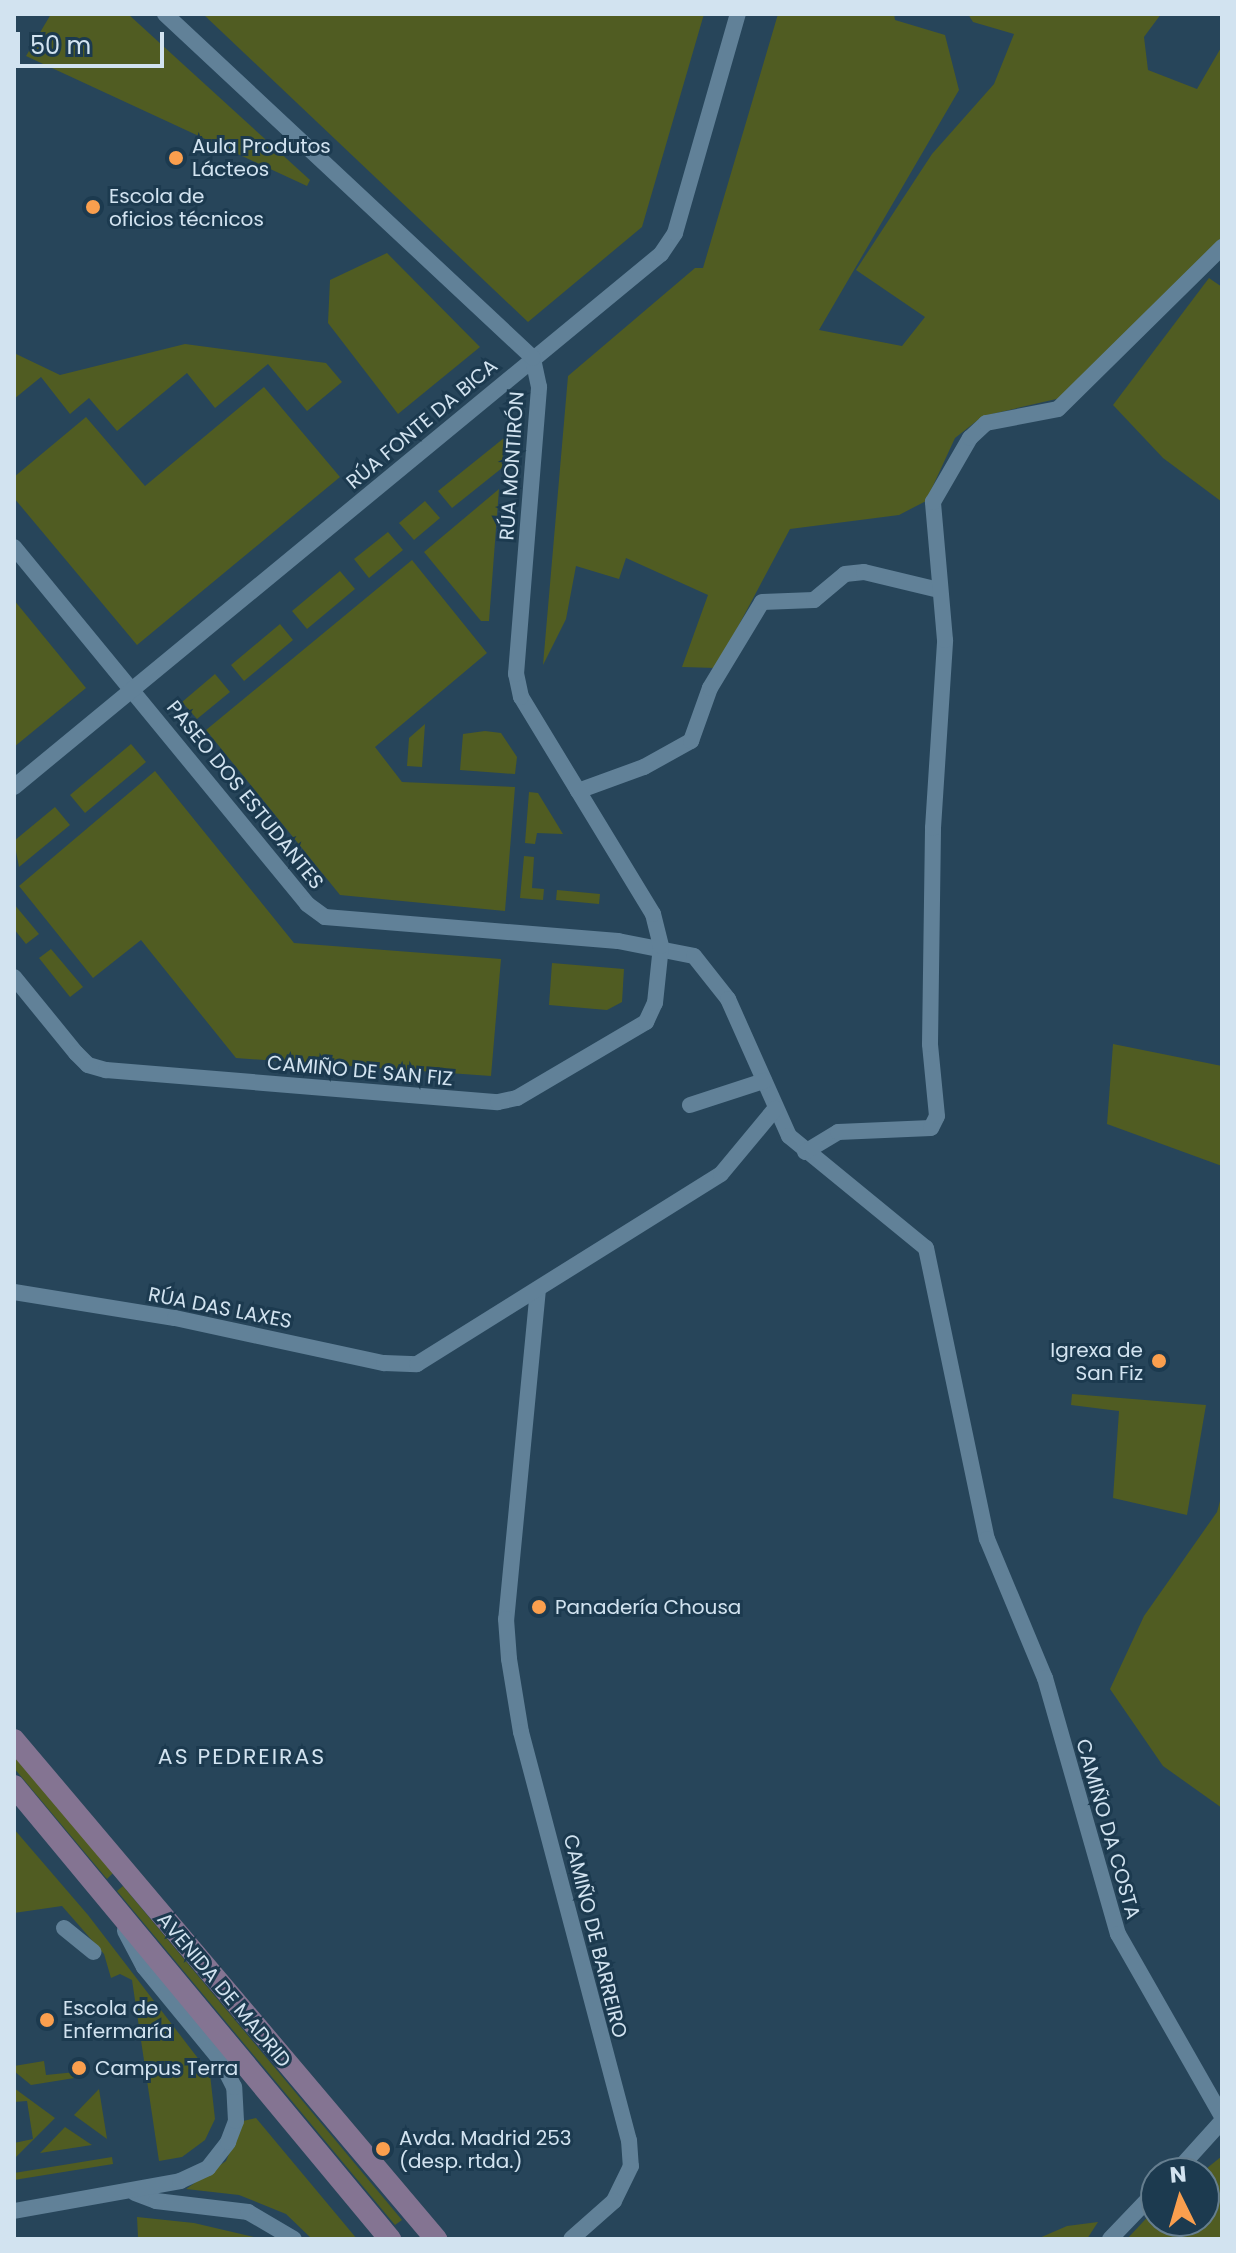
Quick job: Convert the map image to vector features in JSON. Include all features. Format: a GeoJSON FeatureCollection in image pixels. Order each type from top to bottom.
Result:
{"type":"FeatureCollection","features":[{"type":"Feature","properties":{"kind":"street"},"geometry":{"type":"LineString","coordinates":[[165,14],[533,358]]}},
{"type":"Feature","properties":{"kind":"street","name":"RÚA FONTE DA BICA"},"geometry":{"type":"LineString","coordinates":[[14,787],[661,254],[675,233],[738,14]]}},
{"type":"Feature","properties":{"kind":"street"},"geometry":{"type":"LineString","coordinates":[[805,1152],[838,1132],[931,1128],[937,1116],[930,1044],[933,828],[945,640],[933,502],[970,438],[986,423],[1058,409],[1222,247]]}},
{"type":"Feature","properties":{"kind":"street","name":"RÚA MONTIRÓN"},"geometry":{"type":"LineString","coordinates":[[533,358],[539,387],[516,674],[521,697],[653,914],[661,946]]}},
{"type":"Feature","properties":{"kind":"street","name":"PASEO DOS ESTUDANTES"},"geometry":{"type":"LineString","coordinates":[[14,547],[307,904],[325,917],[661,946],[694,956],[728,999],[775,1109],[805,1152]]}},
{"type":"Feature","properties":{"kind":"street"},"geometry":{"type":"LineString","coordinates":[[578,791],[644,767],[691,741],[710,688],[762,602],[814,600],[845,574],[864,572],[939,590]]}},
{"type":"Feature","properties":{"kind":"street","name":"CAMIÑO DE SAN FIZ"},"geometry":{"type":"LineString","coordinates":[[14,977],[76,1053],[97,1067],[498,1102],[517,1098],[646,1022],[655,1003],[661,946]]}},
{"type":"Feature","properties":{"kind":"street"},"geometry":{"type":"LineString","coordinates":[[690,1105],[764,1081]]}},
{"type":"Feature","properties":{"kind":"street"},"geometry":{"type":"LineString","coordinates":[[538,1289],[721,1174],[775,1109]]}},
{"type":"Feature","properties":{"kind":"street","name":"CAMIÑO DA COSTA"},"geometry":{"type":"LineString","coordinates":[[805,1152],[926,1248],[939,1288],[987,1539],[1045,1678],[1118,1934],[1222,2118],[1189,2157]]}},
{"type":"Feature","properties":{"kind":"street","name":"RÚA DAS LAXES"},"geometry":{"type":"LineString","coordinates":[[14,1292],[175,1318],[384,1363],[417,1364],[538,1289]]}},
{"type":"Feature","properties":{"kind":"street","name":"CAMIÑO DE BARREIRO"},"geometry":{"type":"LineString","coordinates":[[538,1289],[506,1619],[521,1732],[629,2140],[631,2166],[623,2189],[571,2239]]}},
{"type":"Feature","properties":{"kind":"street","name":"AVENIDA DE MADRID"},"geometry":{"type":"LineString","coordinates":[[14,1740],[436,2239]]}},
{"type":"Feature","properties":{"kind":"street","name":"AVENIDA DE MADRID"},"geometry":{"type":"LineString","coordinates":[[14,1786],[390,2239]]}},
{"type":"Feature","properties":{"kind":"street"},"geometry":{"type":"LineString","coordinates":[[14,2211],[135,2193],[208,2168],[228,2142],[236,2121],[234,2087],[221,2061],[144,1967],[105,1895]]}},
{"type":"Feature","properties":{"kind":"street"},"geometry":{"type":"LineString","coordinates":[[64,1928],[94,1952]]}},
{"type":"Feature","properties":{"kind":"street"},"geometry":{"type":"LineString","coordinates":[[135,2193],[156,2201],[248,2212],[294,2239]]}},
{"type":"Feature","properties":{"kind":"street"},"geometry":{"type":"LineString","coordinates":[[1110,2239],[1140,2208]]}},
{"type":"Feature","properties":{"kind":"green space"},"geometry":{"type":"Polygon","coordinates":[[[51,14],[128,14],[310,180],[307,186],[26,56],[51,14]]]}},
{"type":"Feature","properties":{"kind":"green space"},"geometry":{"type":"Polygon","coordinates":[[[203,14],[704,14],[642,227],[528,322],[203,14]]]}},
{"type":"Feature","properties":{"kind":"green space"},"geometry":{"type":"Polygon","coordinates":[[[778,14],[894,14],[895,20],[945,35],[959,90],[819,330],[902,346],[925,317],[856,270],[932,154],[994,84],[1014,34],[973,22],[968,14],[1161,14],[1144,37],[1148,70],[1197,89],[1222,46],[1222,238],[1065,397],[983,416],[955,438],[926,501],[899,515],[790,529],[716,668],[682,667],[708,595],[626,558],[619,579],[576,566],[566,619],[543,665],[568,376],[695,268],[703,268],[778,14]]]}},
{"type":"Feature","properties":{"kind":"green space"},"geometry":{"type":"Polygon","coordinates":[[[387,253],[480,347],[398,414],[328,323],[330,280],[387,253]]]}},
{"type":"Feature","properties":{"kind":"green space"},"geometry":{"type":"Polygon","coordinates":[[[1209,278],[1222,287],[1222,502],[1163,458],[1113,405],[1209,278]]]}},
{"type":"Feature","properties":{"kind":"green space"},"geometry":{"type":"Polygon","coordinates":[[[185,344],[326,363],[342,382],[307,411],[268,364],[215,408],[187,373],[117,431],[89,398],[70,414],[41,377],[14,399],[14,353],[60,375],[185,344]]]}},
{"type":"Feature","properties":{"kind":"green space"},"geometry":{"type":"Polygon","coordinates":[[[264,387],[340,477],[137,645],[14,498],[14,477],[86,417],[145,486],[264,387]]]}},
{"type":"Feature","properties":{"kind":"green space"},"geometry":{"type":"Polygon","coordinates":[[[504,438],[502,468],[452,508],[438,491],[504,438]]]}},
{"type":"Feature","properties":{"kind":"green space"},"geometry":{"type":"Polygon","coordinates":[[[499,489],[489,621],[481,621],[424,552],[499,489]]]}},
{"type":"Feature","properties":{"kind":"green space"},"geometry":{"type":"Polygon","coordinates":[[[425,501],[440,518],[414,540],[399,523],[425,501]]]}},
{"type":"Feature","properties":{"kind":"green space"},"geometry":{"type":"Polygon","coordinates":[[[388,532],[403,550],[369,578],[354,559],[388,532]]]}},
{"type":"Feature","properties":{"kind":"green space"},"geometry":{"type":"Polygon","coordinates":[[[412,560],[487,653],[375,747],[402,782],[515,787],[505,911],[340,895],[206,730],[412,560]]]}},
{"type":"Feature","properties":{"kind":"green space"},"geometry":{"type":"Polygon","coordinates":[[[340,571],[355,589],[307,629],[292,611],[340,571]]]}},
{"type":"Feature","properties":{"kind":"green space"},"geometry":{"type":"Polygon","coordinates":[[[14,600],[86,688],[14,747],[14,600]]]}},
{"type":"Feature","properties":{"kind":"green space"},"geometry":{"type":"Polygon","coordinates":[[[280,624],[293,640],[244,681],[231,665],[280,624]]]}},
{"type":"Feature","properties":{"kind":"green space"},"geometry":{"type":"Polygon","coordinates":[[[215,674],[230,692],[197,719],[182,702],[215,674]]]}},
{"type":"Feature","properties":{"kind":"green space"},"geometry":{"type":"Polygon","coordinates":[[[425,724],[422,767],[407,766],[409,738],[425,724]]]}},
{"type":"Feature","properties":{"kind":"green space"},"geometry":{"type":"Polygon","coordinates":[[[485,731],[501,733],[517,757],[515,774],[460,770],[463,734],[485,731]]]}},
{"type":"Feature","properties":{"kind":"green space"},"geometry":{"type":"Polygon","coordinates":[[[131,744],[146,762],[85,813],[70,795],[131,744]]]}},
{"type":"Feature","properties":{"kind":"green space"},"geometry":{"type":"Polygon","coordinates":[[[155,771],[294,943],[501,959],[491,1076],[236,1058],[141,940],[93,978],[19,886],[155,771]]]}},
{"type":"Feature","properties":{"kind":"green space"},"geometry":{"type":"Polygon","coordinates":[[[529,792],[538,793],[563,834],[537,833],[535,844],[525,843],[529,792]]]}},
{"type":"Feature","properties":{"kind":"green space"},"geometry":{"type":"Polygon","coordinates":[[[55,807],[70,825],[19,867],[14,841],[55,807]]]}},
{"type":"Feature","properties":{"kind":"green space"},"geometry":{"type":"Polygon","coordinates":[[[524,856],[534,857],[532,888],[544,889],[543,900],[520,898],[524,856]]]}},
{"type":"Feature","properties":{"kind":"green space"},"geometry":{"type":"Polygon","coordinates":[[[557,890],[600,894],[599,904],[556,900],[557,890]]]}},
{"type":"Feature","properties":{"kind":"green space"},"geometry":{"type":"Polygon","coordinates":[[[14,904],[39,934],[26,944],[14,929],[14,904]]]}},
{"type":"Feature","properties":{"kind":"green space"},"geometry":{"type":"Polygon","coordinates":[[[51,949],[83,987],[70,997],[39,958],[51,949]]]}},
{"type":"Feature","properties":{"kind":"green space"},"geometry":{"type":"Polygon","coordinates":[[[552,963],[624,969],[622,1002],[607,1010],[549,1005],[552,963]]]}},
{"type":"Feature","properties":{"kind":"green space"},"geometry":{"type":"Polygon","coordinates":[[[1113,1044],[1222,1066],[1222,1166],[1107,1124],[1113,1044]]]}},
{"type":"Feature","properties":{"kind":"green space"},"geometry":{"type":"Polygon","coordinates":[[[1072,1394],[1206,1405],[1187,1515],[1113,1498],[1119,1411],[1071,1405],[1072,1394]]]}},
{"type":"Feature","properties":{"kind":"green space"},"geometry":{"type":"Polygon","coordinates":[[[1222,1494],[1222,1808],[1163,1766],[1110,1689],[1144,1616],[1217,1512],[1222,1494]]]}},
{"type":"Feature","properties":{"kind":"green space"},"geometry":{"type":"Polygon","coordinates":[[[14,1756],[113,1873],[107,1879],[14,1768],[14,1756]]]}},
{"type":"Feature","properties":{"kind":"green space"},"geometry":{"type":"Polygon","coordinates":[[[14,1829],[88,1915],[210,2074],[215,2119],[205,2140],[182,2157],[159,2161],[132,1980],[120,1974],[111,1978],[104,1954],[62,1906],[14,1913],[14,1829]]]}},
{"type":"Feature","properties":{"kind":"green space"},"geometry":{"type":"Polygon","coordinates":[[[123,1886],[402,2220],[395,2225],[117,1891],[123,1886]]]}},
{"type":"Feature","properties":{"kind":"green space"},"geometry":{"type":"Polygon","coordinates":[[[44,2061],[46,2075],[86,2071],[87,2076],[31,2085],[14,2071],[14,2066],[44,2061]]]}},
{"type":"Feature","properties":{"kind":"green space"},"geometry":{"type":"Polygon","coordinates":[[[14,2088],[55,2118],[14,2159],[14,2143],[33,2139],[27,2101],[14,2102],[14,2088]]]}},
{"type":"Feature","properties":{"kind":"green space"},"geometry":{"type":"Polygon","coordinates":[[[99,2089],[107,2139],[74,2115],[99,2089]]]}},
{"type":"Feature","properties":{"kind":"green space"},"geometry":{"type":"Polygon","coordinates":[[[256,2118],[357,2239],[312,2239],[286,2214],[239,2195],[186,2189],[226,2161],[243,2121],[256,2118]]]}},
{"type":"Feature","properties":{"kind":"green space"},"geometry":{"type":"Polygon","coordinates":[[[65,2127],[92,2145],[40,2153],[65,2127]]]}},
{"type":"Feature","properties":{"kind":"green space"},"geometry":{"type":"Polygon","coordinates":[[[1222,2156],[1222,2239],[1127,2239],[1140,2225],[1140,2237],[1220,2237],[1222,2156]]]}},
{"type":"Feature","properties":{"kind":"green space"},"geometry":{"type":"Polygon","coordinates":[[[112,2157],[113,2164],[14,2180],[14,2173],[112,2157]]]}},
{"type":"Feature","properties":{"kind":"green space"},"geometry":{"type":"Polygon","coordinates":[[[137,2217],[194,2223],[262,2239],[130,2239],[138,2237],[137,2217]]]}},
{"type":"Feature","properties":{"kind":"green space"},"geometry":{"type":"Polygon","coordinates":[[[1098,2222],[1087,2239],[1037,2239],[1067,2226],[1098,2222]]]}},
{"type":"Feature","properties":{"kind":"place","name":"Aula Produtos Lácteos"},"geometry":{"type":"Point","coordinates":[176,158]}},
{"type":"Feature","properties":{"kind":"place","name":"Escola de oficios técnicos"},"geometry":{"type":"Point","coordinates":[93,207]}},
{"type":"Feature","properties":{"kind":"place","name":"Igrexa de San Fiz"},"geometry":{"type":"Point","coordinates":[1159,1361]}},
{"type":"Feature","properties":{"kind":"place","name":"Panadería Chousa"},"geometry":{"type":"Point","coordinates":[539,1607]}},
{"type":"Feature","properties":{"kind":"place","name":"Escola de Enfermaría"},"geometry":{"type":"Point","coordinates":[47,2020]}},
{"type":"Feature","properties":{"kind":"place","name":"Campus Terra"},"geometry":{"type":"Point","coordinates":[79,2068]}},
{"type":"Feature","properties":{"kind":"place","name":"Avda. Madrid 253 (desp. rtda.)"},"geometry":{"type":"Point","coordinates":[383,2149]}},
{"type":"Feature","properties":{"kind":"district","name":"AS PEDREIRAS"},"geometry":{"type":"Point","coordinates":[242,1757]}}]}
